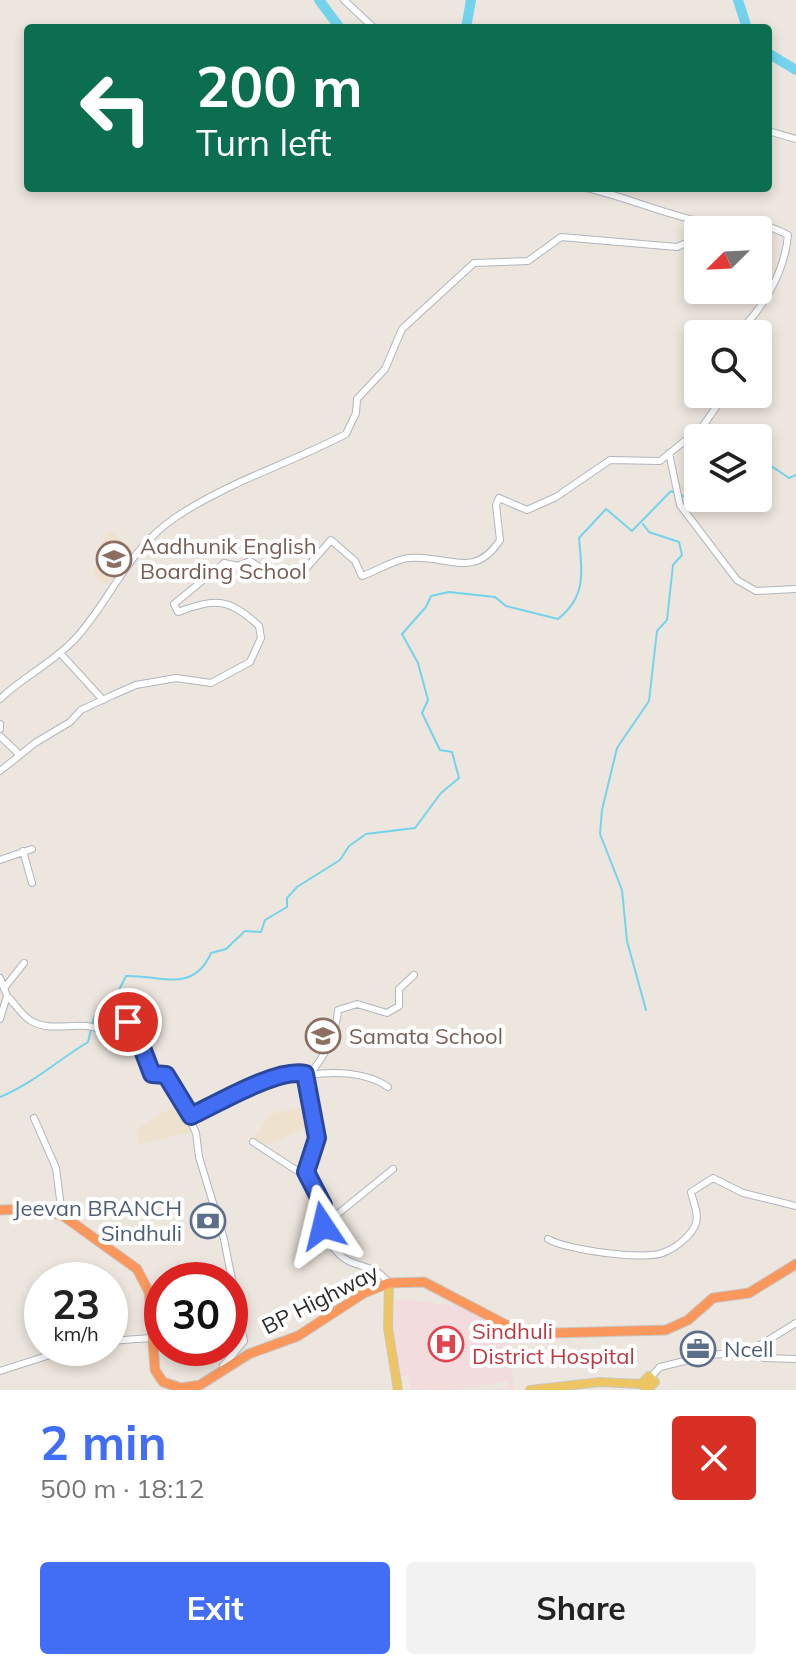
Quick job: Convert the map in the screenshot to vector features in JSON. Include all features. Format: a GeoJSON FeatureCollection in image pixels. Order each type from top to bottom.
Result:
{"type":"FeatureCollection","features":[{"type":"Feature","properties":{"kind":"highway","name":"BP Highway"},"geometry":{"type":"LineString","coordinates":[[0,1210],[31,1209],[62,1215],[137,1269],[144,1282]]}},
{"type":"Feature","properties":{"kind":"highway","name":"BP Highway"},"geometry":{"type":"LineString","coordinates":[[154,1366],[166,1388],[191,1389],[249,1354],[298,1336],[364,1293],[389,1283],[424,1282],[514,1329],[553,1333],[666,1330],[688,1320],[713,1298],[758,1289],[796,1264]]}},
{"type":"Feature","properties":{"kind":"main road"},"geometry":{"type":"LineString","coordinates":[[389,1283],[388,1328],[398,1390]]}},
{"type":"Feature","properties":{"kind":"main road"},"geometry":{"type":"LineString","coordinates":[[530,1390],[600,1382],[641,1384],[645,1389],[652,1389],[655,1382],[651,1377],[644,1377],[641,1384]]}},
{"type":"Feature","properties":{"kind":"street"},"geometry":{"type":"LineString","coordinates":[[344,0],[370,24]]}},
{"type":"Feature","properties":{"kind":"street"},"geometry":{"type":"LineString","coordinates":[[772,132],[796,139]]}},
{"type":"Feature","properties":{"kind":"street"},"geometry":{"type":"LineString","coordinates":[[605,192],[686,216]]}},
{"type":"Feature","properties":{"kind":"street"},"geometry":{"type":"LineString","coordinates":[[772,227],[788,235],[787,250],[772,284]]}},
{"type":"Feature","properties":{"kind":"street"},"geometry":{"type":"LineString","coordinates":[[0,699],[20,680],[61,654],[79,635],[143,543],[176,517],[346,434],[356,413],[357,399],[385,369],[402,329],[474,263],[528,261],[561,237],[677,247],[684,244]]}},
{"type":"Feature","properties":{"kind":"street"},"geometry":{"type":"LineString","coordinates":[[0,771],[70,722],[81,710],[136,685],[176,678],[211,683],[250,662],[261,638],[259,626],[245,612],[230,603],[204,602],[178,612],[174,604],[224,563],[238,566],[250,561],[275,577],[301,574],[331,540],[355,561],[362,576],[408,558],[469,565],[492,553],[500,540],[496,505],[499,498],[527,510],[556,497],[610,460],[645,464],[660,461],[703,426],[715,408]]}},
{"type":"Feature","properties":{"kind":"street"},"geometry":{"type":"LineString","coordinates":[[669,453],[680,505],[737,580],[756,591],[796,589]]}},
{"type":"Feature","properties":{"kind":"street"},"geometry":{"type":"LineString","coordinates":[[61,654],[103,700]]}},
{"type":"Feature","properties":{"kind":"street"},"geometry":{"type":"LineString","coordinates":[[0,736],[20,755]]}},
{"type":"Feature","properties":{"kind":"street"},"geometry":{"type":"LineString","coordinates":[[0,860],[32,849]]}},
{"type":"Feature","properties":{"kind":"street"},"geometry":{"type":"LineString","coordinates":[[23,851],[32,883]]}},
{"type":"Feature","properties":{"kind":"street"},"geometry":{"type":"LineString","coordinates":[[5,987],[24,963]]}},
{"type":"Feature","properties":{"kind":"street"},"geometry":{"type":"LineString","coordinates":[[307,1074],[322,1059],[337,1023],[338,1010],[357,1004],[387,1013],[399,1006],[399,989],[414,975]]}},
{"type":"Feature","properties":{"kind":"street"},"geometry":{"type":"LineString","coordinates":[[0,978],[17,1011],[36,1024],[96,1025],[107,1033],[128,1022],[133,1024],[152,1074],[166,1075],[172,1081],[191,1116],[226,1262]]}},
{"type":"Feature","properties":{"kind":"street"},"geometry":{"type":"LineString","coordinates":[[0,1019],[7,996]]}},
{"type":"Feature","properties":{"kind":"street"},"geometry":{"type":"LineString","coordinates":[[191,1116],[264,1082],[299,1072],[352,1074],[379,1081],[388,1087]]}},
{"type":"Feature","properties":{"kind":"street"},"geometry":{"type":"LineString","coordinates":[[307,1074],[317,1138],[306,1172],[323,1205],[323,1234],[344,1262],[374,1269],[389,1283]]}},
{"type":"Feature","properties":{"kind":"street"},"geometry":{"type":"LineString","coordinates":[[34,1118],[56,1168],[62,1215]]}},
{"type":"Feature","properties":{"kind":"street"},"geometry":{"type":"LineString","coordinates":[[253,1142],[293,1169],[302,1174],[306,1172]]}},
{"type":"Feature","properties":{"kind":"street"},"geometry":{"type":"LineString","coordinates":[[323,1226],[393,1169]]}},
{"type":"Feature","properties":{"kind":"street"},"geometry":{"type":"LineString","coordinates":[[548,1239],[568,1247],[641,1256],[664,1253],[689,1236],[697,1215],[691,1192],[713,1178],[743,1193],[796,1206]]}},
{"type":"Feature","properties":{"kind":"street"},"geometry":{"type":"LineString","coordinates":[[651,1377],[660,1367],[680,1360],[749,1352],[796,1323]]}},
{"type":"Feature","properties":{"kind":"street"},"geometry":{"type":"LineString","coordinates":[[749,1352],[764,1358],[796,1359]]}},
{"type":"Feature","properties":{"kind":"street"},"geometry":{"type":"LineString","coordinates":[[0,1371],[24,1363]]}},
{"type":"Feature","properties":{"kind":"street"},"geometry":{"type":"LineString","coordinates":[[220,1372],[225,1366]]}},
{"type":"Feature","properties":{"kind":"shaded area","name":"Aadhunik English Boarding School"},"geometry":{"type":"Polygon","coordinates":[[[109,530],[133,550],[108,585],[95,579],[94,574],[96,563],[104,554],[101,548],[109,530]]]}},
{"type":"Feature","properties":{"kind":"shaded area"},"geometry":{"type":"Polygon","coordinates":[[[181,1101],[194,1131],[139,1144],[136,1130],[181,1101]]]}},
{"type":"Feature","properties":{"kind":"shaded area"},"geometry":{"type":"Polygon","coordinates":[[[307,1105],[312,1126],[265,1145],[253,1139],[271,1114],[307,1105]]]}},
{"type":"Feature","properties":{"kind":"shaded area","name":"Sindhuli District Hospital"},"geometry":{"type":"Polygon","coordinates":[[[395,1300],[471,1308],[490,1323],[509,1342],[514,1389],[490,1390],[509,1387],[507,1381],[456,1390],[405,1390],[411,1389],[408,1375],[399,1376],[396,1368],[393,1321],[395,1300]]]}},
{"type":"Feature","properties":{"kind":"waterway"},"geometry":{"type":"LineString","coordinates":[[319,0],[337,24]]}},
{"type":"Feature","properties":{"kind":"waterway"},"geometry":{"type":"LineString","coordinates":[[467,24],[471,0]]}},
{"type":"Feature","properties":{"kind":"waterway"},"geometry":{"type":"LineString","coordinates":[[738,0],[746,24]]}},
{"type":"Feature","properties":{"kind":"waterway"},"geometry":{"type":"LineString","coordinates":[[772,55],[796,70]]}},
{"type":"Feature","properties":{"kind":"waterway"},"geometry":{"type":"LineString","coordinates":[[772,466],[789,478],[796,475]]}},
{"type":"Feature","properties":{"kind":"waterway"},"geometry":{"type":"LineString","coordinates":[[0,1097],[35,1078],[88,1042],[94,1017],[113,1002],[126,976],[174,980],[195,974],[211,953],[226,949],[245,931],[261,932],[265,920],[287,907],[287,898],[297,887],[340,860],[349,846],[366,834],[415,828],[441,793],[459,778],[452,752],[440,750],[422,713],[428,700],[418,663],[402,634],[426,607],[431,596],[449,592],[495,597],[506,606],[558,619],[578,592],[581,573],[579,538],[606,509],[632,531],[671,491],[675,493]]}},
{"type":"Feature","properties":{"kind":"waterway"},"geometry":{"type":"LineString","coordinates":[[643,524],[649,532],[679,542],[682,555],[673,565],[667,620],[657,631],[649,701],[617,748],[602,810],[600,834],[622,890],[627,941],[646,1010]]}},
{"type":"Feature","properties":{"kind":"place","name":"Aadhunik English Boarding School"},"geometry":{"type":"Point","coordinates":[114,559]}},
{"type":"Feature","properties":{"kind":"place","name":"Samata School"},"geometry":{"type":"Point","coordinates":[323,1036]}},
{"type":"Feature","properties":{"kind":"place","name":"Jeevan BRANCH Sindhuli"},"geometry":{"type":"Point","coordinates":[208,1221]}},
{"type":"Feature","properties":{"kind":"place","name":"Sindhuli District Hospital"},"geometry":{"type":"Point","coordinates":[446,1344]}},
{"type":"Feature","properties":{"kind":"place","name":"Ncell"},"geometry":{"type":"Point","coordinates":[698,1349]}},
{"type":"Feature","properties":{"kind":"route"},"geometry":{"type":"LineString","coordinates":[[128,1022],[133,1024],[152,1074],[166,1075],[172,1081],[191,1116],[244,1090],[299,1072],[305,1074],[317,1138],[306,1172],[323,1205],[323,1226]]}}]}
